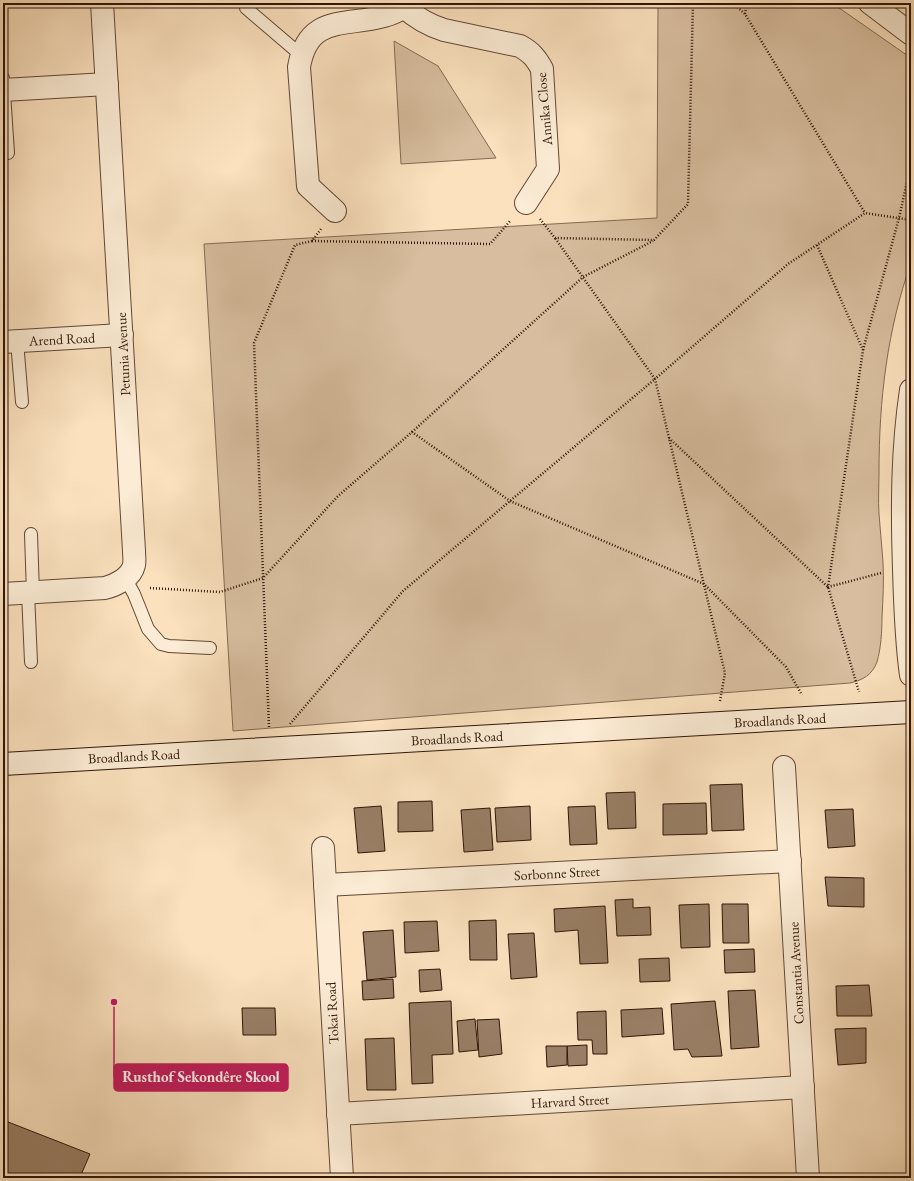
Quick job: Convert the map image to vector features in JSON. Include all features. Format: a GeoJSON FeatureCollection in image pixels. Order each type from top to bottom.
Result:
{"type":"FeatureCollection","features":[{"type":"Feature","properties":{"kind":"street","name":"Petunia Avenue"},"geometry":{"type":"LineString","coordinates":[[102,3],[134,551],[134,566],[128,583]]}},
{"type":"Feature","properties":{"kind":"street"},"geometry":{"type":"LineString","coordinates":[[873,4],[911,34]]}},
{"type":"Feature","properties":{"kind":"street","name":"Annika Close"},"geometry":{"type":"LineString","coordinates":[[335,211],[308,186],[299,67],[301,55],[305,45],[312,37],[327,26],[386,16],[404,5],[413,15],[433,27],[520,46],[529,51],[537,59],[542,69],[548,169],[526,202]]}},
{"type":"Feature","properties":{"kind":"street"},"geometry":{"type":"LineString","coordinates":[[3,86],[107,84]]}},
{"type":"Feature","properties":{"kind":"street","name":"Arend Road"},"geometry":{"type":"LineString","coordinates":[[10,342],[122,335]]}},
{"type":"Feature","properties":{"kind":"street"},"geometry":{"type":"LineString","coordinates":[[911,390],[903,475],[907,649],[911,675]]}},
{"type":"Feature","properties":{"kind":"street"},"geometry":{"type":"LineString","coordinates":[[3,594],[105,588],[128,583]]}},
{"type":"Feature","properties":{"kind":"street","name":"Broadlands Road"},"geometry":{"type":"LineString","coordinates":[[3,764],[911,712]]}},
{"type":"Feature","properties":{"kind":"street","name":"Constantia Avenue"},"geometry":{"type":"LineString","coordinates":[[784,767],[808,1178]]}},
{"type":"Feature","properties":{"kind":"street","name":"Tokai Road"},"geometry":{"type":"LineString","coordinates":[[323,848],[342,1178]]}},
{"type":"Feature","properties":{"kind":"street","name":"Sorbonne Street"},"geometry":{"type":"LineString","coordinates":[[325,885],[790,861]]}},
{"type":"Feature","properties":{"kind":"street","name":"Harvard Street"},"geometry":{"type":"LineString","coordinates":[[338,1114],[803,1087]]}},
{"type":"Feature","properties":{"kind":"lane"},"geometry":{"type":"LineString","coordinates":[[246,8],[301,55]]}},
{"type":"Feature","properties":{"kind":"lane"},"geometry":{"type":"LineString","coordinates":[[3,86],[8,153]]}},
{"type":"Feature","properties":{"kind":"lane"},"geometry":{"type":"LineString","coordinates":[[10,342],[22,402]]}},
{"type":"Feature","properties":{"kind":"lane"},"geometry":{"type":"LineString","coordinates":[[31,534],[31,662]]}},
{"type":"Feature","properties":{"kind":"lane"},"geometry":{"type":"LineString","coordinates":[[128,583],[148,629],[161,644],[169,646],[210,648]]}},
{"type":"Feature","properties":{"kind":"path"},"geometry":{"type":"LineString","coordinates":[[733,3],[745,14],[865,214]]}},
{"type":"Feature","properties":{"kind":"path"},"geometry":{"type":"LineString","coordinates":[[745,14],[747,3]]}},
{"type":"Feature","properties":{"kind":"path"},"geometry":{"type":"LineString","coordinates":[[866,715],[828,587],[863,350],[899,218],[911,164]]}},
{"type":"Feature","properties":{"kind":"path"},"geometry":{"type":"LineString","coordinates":[[270,749],[403,592],[655,379],[788,264],[865,214],[911,220]]}},
{"type":"Feature","properties":{"kind":"path"},"geometry":{"type":"LineString","coordinates":[[555,238],[655,379],[725,673],[717,723]]}},
{"type":"Feature","properties":{"kind":"path"},"geometry":{"type":"LineString","coordinates":[[128,583],[220,592],[263,578],[338,496],[412,432],[583,277],[654,240]]}},
{"type":"Feature","properties":{"kind":"path"},"geometry":{"type":"LineString","coordinates":[[270,749],[254,343],[296,245],[312,241]]}},
{"type":"Feature","properties":{"kind":"path"},"geometry":{"type":"LineString","coordinates":[[817,245],[863,350]]}},
{"type":"Feature","properties":{"kind":"path"},"geometry":{"type":"LineString","coordinates":[[412,432],[510,501],[704,584],[786,667],[815,718]]}},
{"type":"Feature","properties":{"kind":"path"},"geometry":{"type":"LineString","coordinates":[[669,438],[828,587]]}},
{"type":"Feature","properties":{"kind":"path"},"geometry":{"type":"LineString","coordinates":[[828,587],[904,567]]}},
{"type":"Feature","properties":{"kind":"shaded area"},"geometry":{"type":"Polygon","coordinates":[[[658,3],[832,3],[911,58],[911,263],[890,340],[883,392],[879,445],[879,514],[883,562],[883,590],[881,640],[875,667],[870,674],[850,683],[233,731],[204,244],[657,218],[658,3]]]}},
{"type":"Feature","properties":{"kind":"shaded area"},"geometry":{"type":"Polygon","coordinates":[[[394,41],[438,66],[496,158],[401,164],[394,41]]]}},
{"type":"Feature","properties":{"kind":"building"},"geometry":{"type":"Polygon","coordinates":[[[742,784],[744,830],[712,831],[710,785],[742,784]]]}},
{"type":"Feature","properties":{"kind":"building"},"geometry":{"type":"Polygon","coordinates":[[[635,792],[636,828],[608,829],[606,793],[635,792]]]}},
{"type":"Feature","properties":{"kind":"building"},"geometry":{"type":"Polygon","coordinates":[[[432,801],[433,831],[398,832],[398,802],[432,801]]]}},
{"type":"Feature","properties":{"kind":"building"},"geometry":{"type":"Polygon","coordinates":[[[706,803],[707,834],[663,835],[663,804],[706,803]]]}},
{"type":"Feature","properties":{"kind":"building"},"geometry":{"type":"Polygon","coordinates":[[[381,806],[385,851],[358,853],[354,808],[381,806]]]}},
{"type":"Feature","properties":{"kind":"building"},"geometry":{"type":"Polygon","coordinates":[[[530,806],[531,840],[497,842],[495,808],[530,806]]]}},
{"type":"Feature","properties":{"kind":"building"},"geometry":{"type":"Polygon","coordinates":[[[595,806],[597,844],[570,845],[568,807],[595,806]]]}},
{"type":"Feature","properties":{"kind":"building"},"geometry":{"type":"Polygon","coordinates":[[[490,808],[493,850],[464,852],[461,810],[490,808]]]}},
{"type":"Feature","properties":{"kind":"building"},"geometry":{"type":"Polygon","coordinates":[[[853,809],[855,846],[828,848],[825,810],[853,809]]]}},
{"type":"Feature","properties":{"kind":"building"},"geometry":{"type":"Polygon","coordinates":[[[825,877],[864,878],[864,907],[828,906],[825,877]]]}},
{"type":"Feature","properties":{"kind":"building"},"geometry":{"type":"Polygon","coordinates":[[[633,899],[633,908],[650,907],[651,935],[617,936],[615,900],[633,899]]]}},
{"type":"Feature","properties":{"kind":"building"},"geometry":{"type":"Polygon","coordinates":[[[709,904],[710,947],[681,948],[679,905],[709,904]]]}},
{"type":"Feature","properties":{"kind":"building"},"geometry":{"type":"Polygon","coordinates":[[[722,904],[748,904],[749,943],[723,943],[722,904]]]}},
{"type":"Feature","properties":{"kind":"building"},"geometry":{"type":"Polygon","coordinates":[[[605,906],[608,963],[580,964],[578,930],[555,932],[554,909],[605,906]]]}},
{"type":"Feature","properties":{"kind":"building"},"geometry":{"type":"Polygon","coordinates":[[[496,920],[497,960],[470,960],[469,921],[496,920]]]}},
{"type":"Feature","properties":{"kind":"building"},"geometry":{"type":"Polygon","coordinates":[[[437,921],[439,951],[405,953],[404,922],[437,921]]]}},
{"type":"Feature","properties":{"kind":"building"},"geometry":{"type":"Polygon","coordinates":[[[393,930],[396,977],[367,980],[363,932],[393,930]]]}},
{"type":"Feature","properties":{"kind":"building"},"geometry":{"type":"Polygon","coordinates":[[[534,933],[537,977],[511,979],[508,934],[534,933]]]}},
{"type":"Feature","properties":{"kind":"building"},"geometry":{"type":"Polygon","coordinates":[[[754,949],[755,972],[725,973],[724,950],[754,949]]]}},
{"type":"Feature","properties":{"kind":"building"},"geometry":{"type":"Polygon","coordinates":[[[669,958],[670,981],[640,982],[639,959],[669,958]]]}},
{"type":"Feature","properties":{"kind":"building"},"geometry":{"type":"Polygon","coordinates":[[[440,969],[442,990],[420,992],[419,970],[440,969]]]}},
{"type":"Feature","properties":{"kind":"building"},"geometry":{"type":"Polygon","coordinates":[[[393,979],[394,998],[363,1000],[362,981],[393,979]]]}},
{"type":"Feature","properties":{"kind":"building"},"geometry":{"type":"Polygon","coordinates":[[[869,985],[872,1016],[837,1016],[836,986],[869,985]]]}},
{"type":"Feature","properties":{"kind":"building"},"geometry":{"type":"Polygon","coordinates":[[[755,990],[759,1047],[731,1049],[728,991],[755,990]]]}},
{"type":"Feature","properties":{"kind":"building"},"geometry":{"type":"Polygon","coordinates":[[[451,1001],[453,1054],[432,1055],[433,1083],[412,1084],[409,1003],[451,1001]]]}},
{"type":"Feature","properties":{"kind":"building"},"geometry":{"type":"Polygon","coordinates":[[[715,1001],[722,1056],[692,1057],[688,1049],[674,1050],[671,1004],[715,1001]]]}},
{"type":"Feature","properties":{"kind":"building"},"geometry":{"type":"Polygon","coordinates":[[[242,1008],[275,1008],[276,1035],[243,1035],[242,1008]]]}},
{"type":"Feature","properties":{"kind":"building"},"geometry":{"type":"Polygon","coordinates":[[[662,1008],[664,1034],[622,1037],[621,1010],[662,1008]]]}},
{"type":"Feature","properties":{"kind":"building"},"geometry":{"type":"Polygon","coordinates":[[[606,1011],[607,1054],[593,1054],[592,1040],[578,1040],[577,1012],[606,1011]]]}},
{"type":"Feature","properties":{"kind":"building"},"geometry":{"type":"Polygon","coordinates":[[[475,1019],[478,1050],[459,1052],[457,1021],[475,1019]]]}},
{"type":"Feature","properties":{"kind":"building"},"geometry":{"type":"Polygon","coordinates":[[[499,1019],[502,1054],[479,1057],[477,1020],[499,1019]]]}},
{"type":"Feature","properties":{"kind":"building"},"geometry":{"type":"Polygon","coordinates":[[[866,1028],[866,1063],[838,1065],[835,1029],[866,1028]]]}},
{"type":"Feature","properties":{"kind":"building"},"geometry":{"type":"Polygon","coordinates":[[[394,1038],[396,1090],[367,1090],[365,1039],[394,1038]]]}},
{"type":"Feature","properties":{"kind":"building"},"geometry":{"type":"Polygon","coordinates":[[[587,1045],[587,1065],[568,1066],[567,1046],[587,1045]]]}},
{"type":"Feature","properties":{"kind":"building"},"geometry":{"type":"Polygon","coordinates":[[[546,1046],[567,1046],[567,1065],[547,1067],[546,1046]]]}},
{"type":"Feature","properties":{"kind":"building"},"geometry":{"type":"Polygon","coordinates":[[[3,1120],[90,1154],[81,1175],[82,1178],[3,1178],[3,1120]]]}},
{"type":"Feature","properties":{"kind":"place","name":"Rusthof Sekondêre Skool"},"geometry":{"type":"Point","coordinates":[114,1002]}}]}
